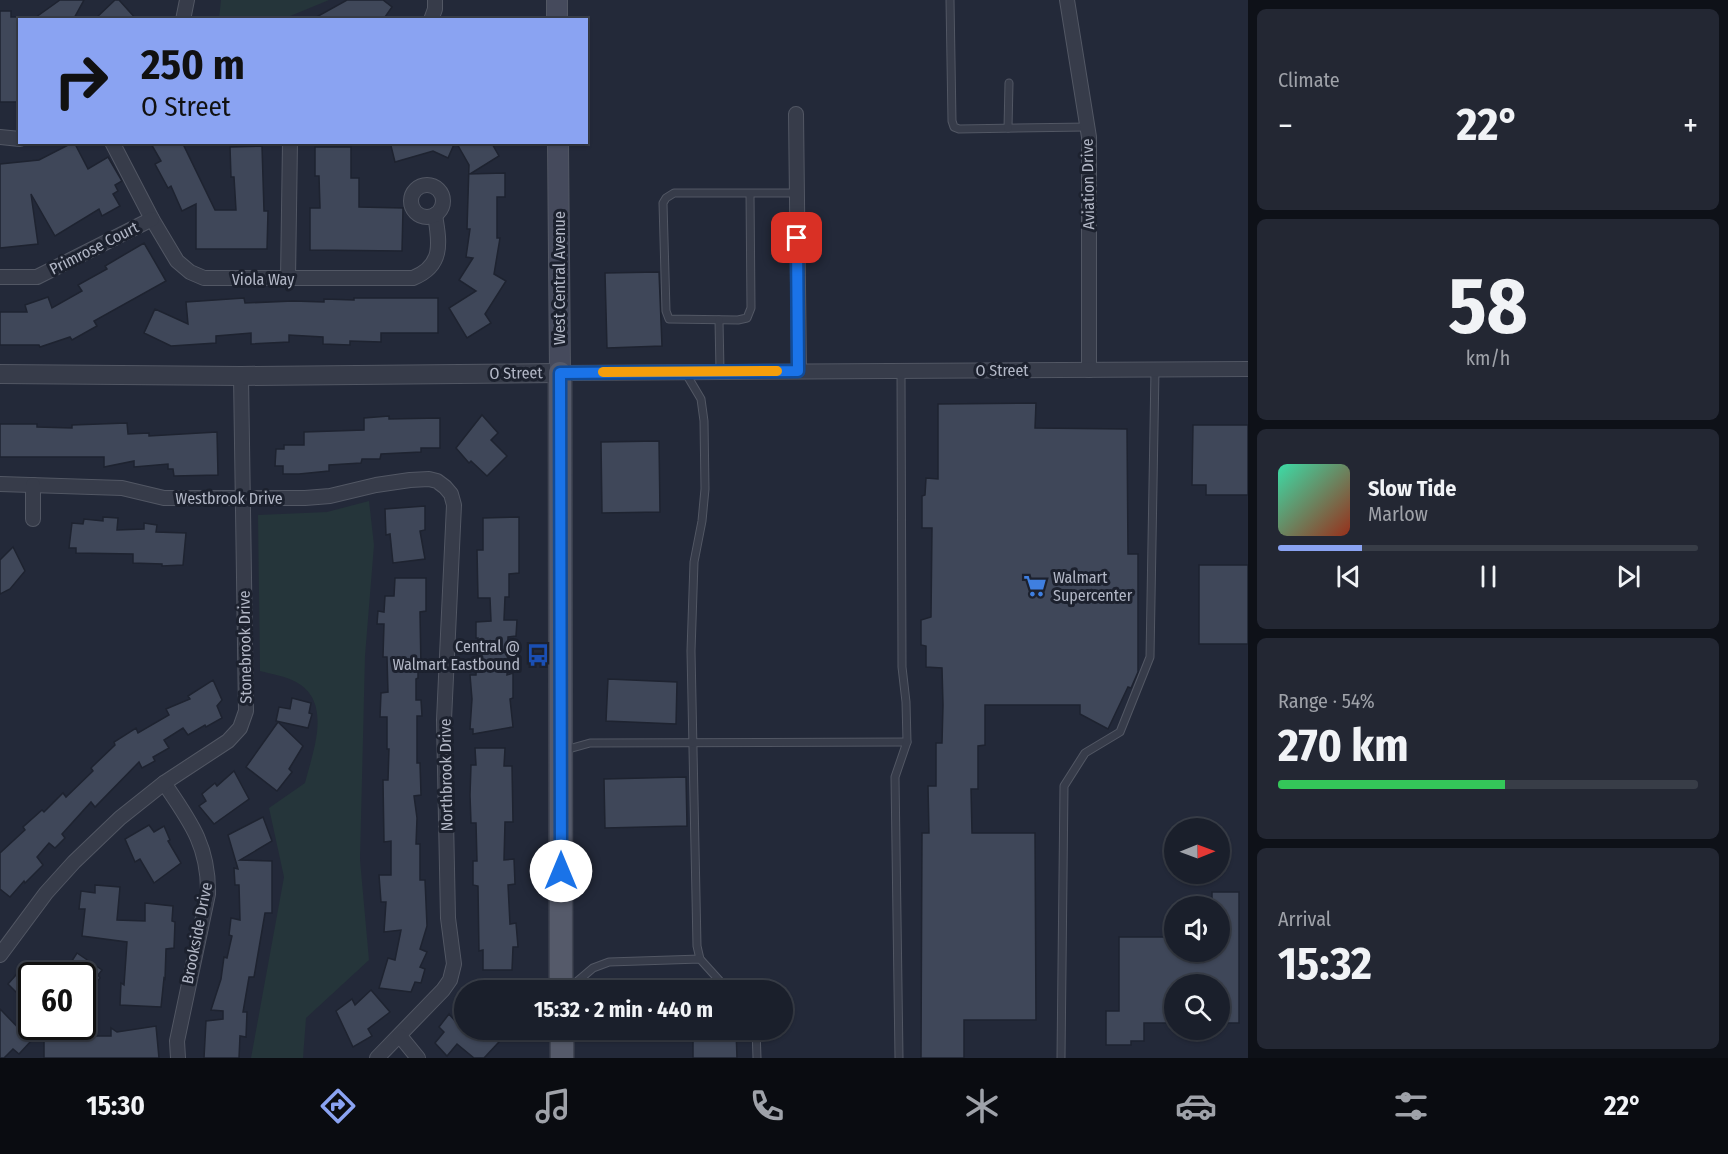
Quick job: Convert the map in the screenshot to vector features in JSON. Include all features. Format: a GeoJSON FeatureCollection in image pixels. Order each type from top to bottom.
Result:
{"type":"FeatureCollection","features":[{"type":"Feature","properties":{"kind":"main road"},"geometry":{"type":"LineString","coordinates":[[557,0],[557,18]]}},
{"type":"Feature","properties":{"kind":"main road","name":"West Central Avenue"},"geometry":{"type":"LineString","coordinates":[[558,144],[561,980]]}},
{"type":"Feature","properties":{"kind":"main road"},"geometry":{"type":"LineString","coordinates":[[562,1040],[562,1058]]}},
{"type":"Feature","properties":{"kind":"street"},"geometry":{"type":"LineString","coordinates":[[183,18],[187,0]]}},
{"type":"Feature","properties":{"kind":"street"},"geometry":{"type":"LineString","coordinates":[[432,18],[435,0]]}},
{"type":"Feature","properties":{"kind":"street","name":"Aviation Drive"},"geometry":{"type":"LineString","coordinates":[[1068,0],[1089,137],[1089,370]]}},
{"type":"Feature","properties":{"kind":"street"},"geometry":{"type":"LineString","coordinates":[[796,114],[798,371]]}},
{"type":"Feature","properties":{"kind":"street"},"geometry":{"type":"LineString","coordinates":[[0,137],[18,139]]}},
{"type":"Feature","properties":{"kind":"street","name":"Viola Way"},"geometry":{"type":"LineString","coordinates":[[113,144],[177,261],[190,272],[204,278],[413,278],[425,273],[434,264],[438,251],[435,215]]}},
{"type":"Feature","properties":{"kind":"street"},"geometry":{"type":"LineString","coordinates":[[288,279],[290,144]]}},
{"type":"Feature","properties":{"kind":"street","name":"Primrose Court"},"geometry":{"type":"LineString","coordinates":[[0,278],[37,277],[152,219]]}},
{"type":"Feature","properties":{"kind":"street","name":"O Street"},"geometry":{"type":"LineString","coordinates":[[0,374],[241,376],[1248,369]]}},
{"type":"Feature","properties":{"kind":"street","name":"Stonebrook Drive"},"geometry":{"type":"LineString","coordinates":[[0,955],[46,893],[74,862],[120,818],[164,783],[228,741],[240,728],[246,711],[241,376]]}},
{"type":"Feature","properties":{"kind":"street","name":"Westbrook Drive"},"geometry":{"type":"LineString","coordinates":[[0,484],[122,488],[164,498],[305,498],[330,496],[376,485],[429,479],[446,487],[451,494]]}},
{"type":"Feature","properties":{"kind":"street"},"geometry":{"type":"LineString","coordinates":[[33,485],[33,519]]}},
{"type":"Feature","properties":{"kind":"street","name":"Northbrook Drive"},"geometry":{"type":"LineString","coordinates":[[377,1058],[443,990],[450,980],[454,964],[448,918],[444,720],[454,505],[451,494]]}},
{"type":"Feature","properties":{"kind":"street","name":"Brookside Drive"},"geometry":{"type":"LineString","coordinates":[[164,783],[188,817],[205,853],[208,873],[208,894],[177,1041],[178,1058]]}},
{"type":"Feature","properties":{"kind":"street"},"geometry":{"type":"LineString","coordinates":[[400,1036],[418,1058]]}},
{"type":"Feature","properties":{"kind":"lane"},"geometry":{"type":"LineString","coordinates":[[951,0],[952,121],[954,127],[959,129],[1087,127]]}},
{"type":"Feature","properties":{"kind":"lane"},"geometry":{"type":"LineString","coordinates":[[1008,129],[1009,83]]}},
{"type":"Feature","properties":{"kind":"lane"},"geometry":{"type":"LineString","coordinates":[[750,193],[751,308],[747,318],[719,321],[669,320],[666,311],[663,203],[666,198],[674,193],[750,193],[796,194]]}},
{"type":"Feature","properties":{"kind":"lane"},"geometry":{"type":"LineString","coordinates":[[719,321],[720,371]]}},
{"type":"Feature","properties":{"kind":"lane"},"geometry":{"type":"LineString","coordinates":[[1061,1058],[1064,786],[1085,753],[1120,732],[1150,657],[1155,370]]}},
{"type":"Feature","properties":{"kind":"lane"},"geometry":{"type":"LineString","coordinates":[[899,1058],[895,777],[907,742],[902,667],[902,371]]}},
{"type":"Feature","properties":{"kind":"lane"},"geometry":{"type":"LineString","coordinates":[[685,372],[700,399],[705,421],[705,489],[702,521],[693,567],[691,651],[697,946],[700,959],[719,980]]}},
{"type":"Feature","properties":{"kind":"lane"},"geometry":{"type":"LineString","coordinates":[[560,751],[590,743],[907,742]]}},
{"type":"Feature","properties":{"kind":"lane"},"geometry":{"type":"LineString","coordinates":[[579,980],[593,968],[609,962],[700,959]]}},
{"type":"Feature","properties":{"kind":"lane"},"geometry":{"type":"LineString","coordinates":[[756,1040],[757,1058]]}},
{"type":"Feature","properties":{"kind":"shaded area"},"geometry":{"type":"Polygon","coordinates":[[[221,0],[329,0],[285,18],[219,18],[221,0]]]}},
{"type":"Feature","properties":{"kind":"shaded area"},"geometry":{"type":"Polygon","coordinates":[[[369,501],[374,545],[365,656],[360,860],[369,960],[306,1018],[303,1058],[251,1058],[284,877],[269,808],[305,783],[317,728],[314,702],[307,691],[292,680],[260,671],[258,515],[327,512],[369,501]]]}},
{"type":"Feature","properties":{"kind":"building"},"geometry":{"type":"Polygon","coordinates":[[[60,0],[84,0],[74,18],[35,18],[60,0]]]}},
{"type":"Feature","properties":{"kind":"building"},"geometry":{"type":"Polygon","coordinates":[[[115,0],[119,0],[135,18],[96,18],[115,0]]]}},
{"type":"Feature","properties":{"kind":"building"},"geometry":{"type":"Polygon","coordinates":[[[347,0],[383,0],[392,7],[384,18],[315,18],[347,0]]]}},
{"type":"Feature","properties":{"kind":"building"},"geometry":{"type":"Polygon","coordinates":[[[0,11],[11,11],[11,17],[20,17],[18,18],[18,102],[0,102],[0,11]]]}},
{"type":"Feature","properties":{"kind":"building"},"geometry":{"type":"Polygon","coordinates":[[[70,144],[75,144],[88,169],[108,157],[122,181],[115,185],[118,191],[113,194],[120,206],[102,216],[99,209],[55,236],[31,194],[38,244],[0,248],[0,164],[39,160],[70,144]]]}},
{"type":"Feature","properties":{"kind":"building"},"geometry":{"type":"Polygon","coordinates":[[[151,144],[183,144],[215,210],[236,210],[234,177],[231,177],[230,147],[262,146],[264,211],[268,211],[267,249],[196,249],[196,204],[182,211],[171,186],[168,188],[155,164],[161,161],[151,144]]]}},
{"type":"Feature","properties":{"kind":"building"},"geometry":{"type":"Polygon","coordinates":[[[390,144],[454,144],[448,158],[433,151],[395,162],[390,144]]]}},
{"type":"Feature","properties":{"kind":"building"},"geometry":{"type":"Polygon","coordinates":[[[457,144],[492,144],[499,156],[470,174],[505,173],[505,197],[497,197],[497,238],[500,238],[494,274],[506,281],[485,314],[491,323],[467,338],[449,308],[476,291],[459,280],[473,258],[466,257],[470,229],[467,229],[469,165],[457,144]]]}},
{"type":"Feature","properties":{"kind":"building"},"geometry":{"type":"Polygon","coordinates":[[[315,147],[351,147],[351,178],[359,178],[359,207],[403,208],[402,251],[310,250],[310,208],[320,208],[319,176],[315,176],[315,147]]]}},
{"type":"Feature","properties":{"kind":"building"},"geometry":{"type":"Polygon","coordinates":[[[144,243],[166,281],[94,321],[97,326],[72,340],[70,337],[40,347],[39,345],[0,345],[0,312],[27,312],[25,305],[48,297],[52,308],[82,291],[78,285],[107,269],[105,266],[144,243]]]}},
{"type":"Feature","properties":{"kind":"building"},"geometry":{"type":"Polygon","coordinates":[[[659,272],[662,346],[607,348],[605,273],[659,272]]]}},
{"type":"Feature","properties":{"kind":"building"},"geometry":{"type":"Polygon","coordinates":[[[244,298],[245,303],[324,302],[324,299],[354,300],[354,298],[438,298],[438,333],[381,333],[381,342],[350,341],[350,345],[323,344],[323,337],[289,335],[289,342],[251,344],[251,333],[216,336],[216,343],[171,346],[144,333],[155,309],[188,324],[186,302],[244,298]]]}},
{"type":"Feature","properties":{"kind":"building","name":"Walmart Supercenter"},"geometry":{"type":"Polygon","coordinates":[[[1036,403],[1035,428],[1127,429],[1128,554],[1138,554],[1138,672],[1131,688],[1128,687],[1108,729],[1080,714],[1080,705],[985,705],[985,745],[978,746],[978,789],[971,789],[972,833],[1035,833],[1036,1020],[964,1020],[964,1058],[921,1058],[922,833],[929,833],[928,786],[936,786],[936,743],[942,743],[943,705],[942,668],[926,667],[926,646],[921,645],[921,620],[931,617],[932,528],[922,528],[922,496],[925,495],[926,478],[938,479],[938,404],[1036,403]]]}},
{"type":"Feature","properties":{"kind":"building"},"geometry":{"type":"Polygon","coordinates":[[[482,415],[498,433],[491,440],[507,456],[487,476],[471,461],[469,463],[456,448],[482,415]]]}},
{"type":"Feature","properties":{"kind":"building"},"geometry":{"type":"Polygon","coordinates":[[[389,416],[389,419],[440,418],[440,448],[421,448],[421,452],[381,454],[380,459],[362,459],[361,463],[329,465],[329,471],[283,474],[283,466],[275,466],[276,449],[284,449],[284,445],[304,445],[304,432],[364,430],[364,418],[389,416]]]}},
{"type":"Feature","properties":{"kind":"building"},"geometry":{"type":"Polygon","coordinates":[[[127,423],[128,434],[149,433],[149,436],[217,432],[218,475],[174,476],[173,469],[168,469],[168,464],[134,467],[134,461],[104,467],[104,457],[0,457],[0,424],[37,424],[37,427],[72,428],[72,425],[127,423]]]}},
{"type":"Feature","properties":{"kind":"building"},"geometry":{"type":"Polygon","coordinates":[[[1193,425],[1248,425],[1248,495],[1206,495],[1206,485],[1192,485],[1193,425]]]}},
{"type":"Feature","properties":{"kind":"building"},"geometry":{"type":"Polygon","coordinates":[[[659,441],[660,512],[602,513],[601,442],[659,441]]]}},
{"type":"Feature","properties":{"kind":"building"},"geometry":{"type":"Polygon","coordinates":[[[425,506],[425,530],[420,531],[425,559],[393,563],[390,534],[386,535],[385,509],[425,506]]]}},
{"type":"Feature","properties":{"kind":"building"},"geometry":{"type":"Polygon","coordinates":[[[103,517],[118,518],[117,530],[144,529],[144,523],[157,525],[156,532],[186,533],[183,565],[162,566],[162,564],[133,563],[133,554],[76,553],[76,548],[69,548],[72,523],[83,524],[84,519],[103,521],[103,517]]]}},
{"type":"Feature","properties":{"kind":"building"},"geometry":{"type":"Polygon","coordinates":[[[519,517],[519,573],[509,574],[509,597],[505,597],[504,620],[517,620],[516,636],[508,637],[507,675],[513,673],[513,698],[510,699],[513,727],[473,734],[473,729],[470,729],[472,699],[470,675],[476,675],[478,638],[476,638],[476,622],[491,621],[490,598],[478,598],[477,550],[483,550],[483,518],[519,517]]]}},
{"type":"Feature","properties":{"kind":"building"},"geometry":{"type":"Polygon","coordinates":[[[13,547],[25,571],[10,589],[0,594],[0,560],[13,547]]]}},
{"type":"Feature","properties":{"kind":"building"},"geometry":{"type":"Polygon","coordinates":[[[1199,565],[1248,565],[1248,644],[1199,644],[1199,565]]]}},
{"type":"Feature","properties":{"kind":"building"},"geometry":{"type":"Polygon","coordinates":[[[395,578],[426,578],[426,611],[420,612],[421,669],[416,679],[416,700],[421,700],[422,716],[417,716],[417,763],[420,763],[421,795],[414,796],[417,818],[416,844],[420,844],[420,880],[425,880],[427,926],[420,949],[427,952],[420,967],[425,969],[421,983],[415,982],[411,992],[379,988],[388,958],[395,960],[401,930],[384,932],[386,902],[381,902],[379,875],[391,875],[391,841],[384,842],[383,780],[388,780],[389,749],[387,749],[387,717],[380,717],[381,693],[388,692],[387,657],[383,657],[384,624],[377,624],[378,611],[384,612],[385,596],[394,596],[395,578]]]}},
{"type":"Feature","properties":{"kind":"building"},"geometry":{"type":"Polygon","coordinates":[[[608,679],[677,682],[676,724],[606,721],[608,679]]]}},
{"type":"Feature","properties":{"kind":"building"},"geometry":{"type":"Polygon","coordinates":[[[213,680],[222,700],[217,706],[222,718],[188,735],[183,728],[164,740],[169,748],[153,757],[155,761],[142,768],[139,762],[95,807],[91,802],[62,834],[65,838],[55,848],[49,843],[37,857],[43,865],[10,897],[0,889],[0,853],[25,830],[23,827],[42,810],[44,812],[63,793],[66,797],[93,771],[91,768],[115,745],[114,742],[136,728],[138,733],[169,715],[166,709],[190,699],[188,696],[213,680]]]}},
{"type":"Feature","properties":{"kind":"building"},"geometry":{"type":"Polygon","coordinates":[[[292,698],[311,703],[309,713],[312,714],[308,728],[276,721],[279,707],[290,709],[292,698]]]}},
{"type":"Feature","properties":{"kind":"building"},"geometry":{"type":"Polygon","coordinates":[[[278,722],[303,746],[289,769],[292,772],[277,791],[246,767],[278,722]]]}},
{"type":"Feature","properties":{"kind":"building"},"geometry":{"type":"Polygon","coordinates":[[[475,748],[505,748],[504,766],[512,766],[513,822],[505,822],[504,860],[514,859],[515,884],[508,885],[510,924],[516,923],[518,947],[513,947],[512,970],[483,970],[483,950],[479,951],[478,886],[473,885],[473,861],[477,861],[476,823],[471,823],[470,795],[471,765],[476,765],[475,748]]]}},
{"type":"Feature","properties":{"kind":"building"},"geometry":{"type":"Polygon","coordinates":[[[234,771],[249,799],[214,824],[199,806],[206,801],[202,794],[215,783],[217,786],[234,771]]]}},
{"type":"Feature","properties":{"kind":"building"},"geometry":{"type":"Polygon","coordinates":[[[686,777],[687,826],[605,828],[604,779],[686,777]]]}},
{"type":"Feature","properties":{"kind":"building"},"geometry":{"type":"Polygon","coordinates":[[[263,817],[272,841],[240,860],[272,861],[272,913],[265,913],[254,977],[249,977],[243,1012],[247,1012],[246,1037],[240,1036],[239,1058],[204,1058],[206,1021],[223,1019],[223,1011],[211,1010],[221,979],[224,957],[227,958],[232,936],[229,935],[231,918],[240,920],[239,885],[235,885],[234,868],[238,869],[228,835],[263,817]]]}},
{"type":"Feature","properties":{"kind":"building"},"geometry":{"type":"Polygon","coordinates":[[[149,825],[154,832],[164,826],[170,840],[168,841],[181,863],[154,883],[140,859],[135,862],[125,839],[149,825]]]}},
{"type":"Feature","properties":{"kind":"building"},"geometry":{"type":"Polygon","coordinates":[[[95,885],[120,887],[117,920],[145,921],[145,903],[173,906],[174,948],[166,949],[161,1007],[120,1005],[127,942],[82,936],[85,909],[79,909],[81,891],[95,893],[95,885]]]}},
{"type":"Feature","properties":{"kind":"building"},"geometry":{"type":"Polygon","coordinates":[[[1212,892],[1239,892],[1239,1023],[1230,1023],[1230,974],[1164,974],[1164,1023],[1144,1023],[1144,1041],[1131,1041],[1131,1045],[1106,1045],[1106,1011],[1119,1011],[1119,937],[1164,937],[1164,962],[1230,962],[1230,896],[1212,896],[1212,892]]]}},
{"type":"Feature","properties":{"kind":"building"},"geometry":{"type":"Polygon","coordinates":[[[77,953],[90,962],[71,962],[77,953]]]}},
{"type":"Feature","properties":{"kind":"building"},"geometry":{"type":"Polygon","coordinates":[[[96,966],[102,970],[98,975],[100,978],[96,982],[96,966]]]}},
{"type":"Feature","properties":{"kind":"building"},"geometry":{"type":"Polygon","coordinates":[[[18,973],[18,994],[8,984],[18,973]]]}},
{"type":"Feature","properties":{"kind":"building"},"geometry":{"type":"Polygon","coordinates":[[[371,990],[390,1012],[368,1029],[372,1036],[353,1047],[336,1011],[352,999],[355,1005],[371,990]]]}},
{"type":"Feature","properties":{"kind":"building"},"geometry":{"type":"Polygon","coordinates":[[[0,1009],[18,1028],[18,1040],[31,1041],[19,1054],[13,1049],[4,1058],[0,1058],[0,1009]]]}},
{"type":"Feature","properties":{"kind":"building"},"geometry":{"type":"Polygon","coordinates":[[[449,1014],[454,1020],[454,1040],[501,1040],[484,1058],[474,1058],[457,1044],[447,1056],[435,1043],[444,1032],[439,1027],[449,1014]]]}},
{"type":"Feature","properties":{"kind":"building"},"geometry":{"type":"Polygon","coordinates":[[[156,1026],[159,1058],[44,1058],[44,1040],[96,1040],[96,1036],[111,1036],[111,1028],[117,1032],[156,1026]]]}},
{"type":"Feature","properties":{"kind":"building"},"geometry":{"type":"Polygon","coordinates":[[[693,1040],[736,1040],[737,1058],[693,1058],[693,1040]]]}},
{"type":"Feature","properties":{"kind":"slow traffic"},"geometry":{"type":"LineString","coordinates":[[603,372],[777,371]]}},
{"type":"Feature","properties":{"kind":"place","name":"Walmart Supercenter"},"geometry":{"type":"Point","coordinates":[1035,586]}},
{"type":"Feature","properties":{"kind":"place","name":"Central @ Walmart Eastbound"},"geometry":{"type":"Point","coordinates":[538,655]}},
{"type":"Feature","properties":{"kind":"route"},"geometry":{"type":"LineString","coordinates":[[561,871],[560,373],[798,371],[797,238]]}}]}
